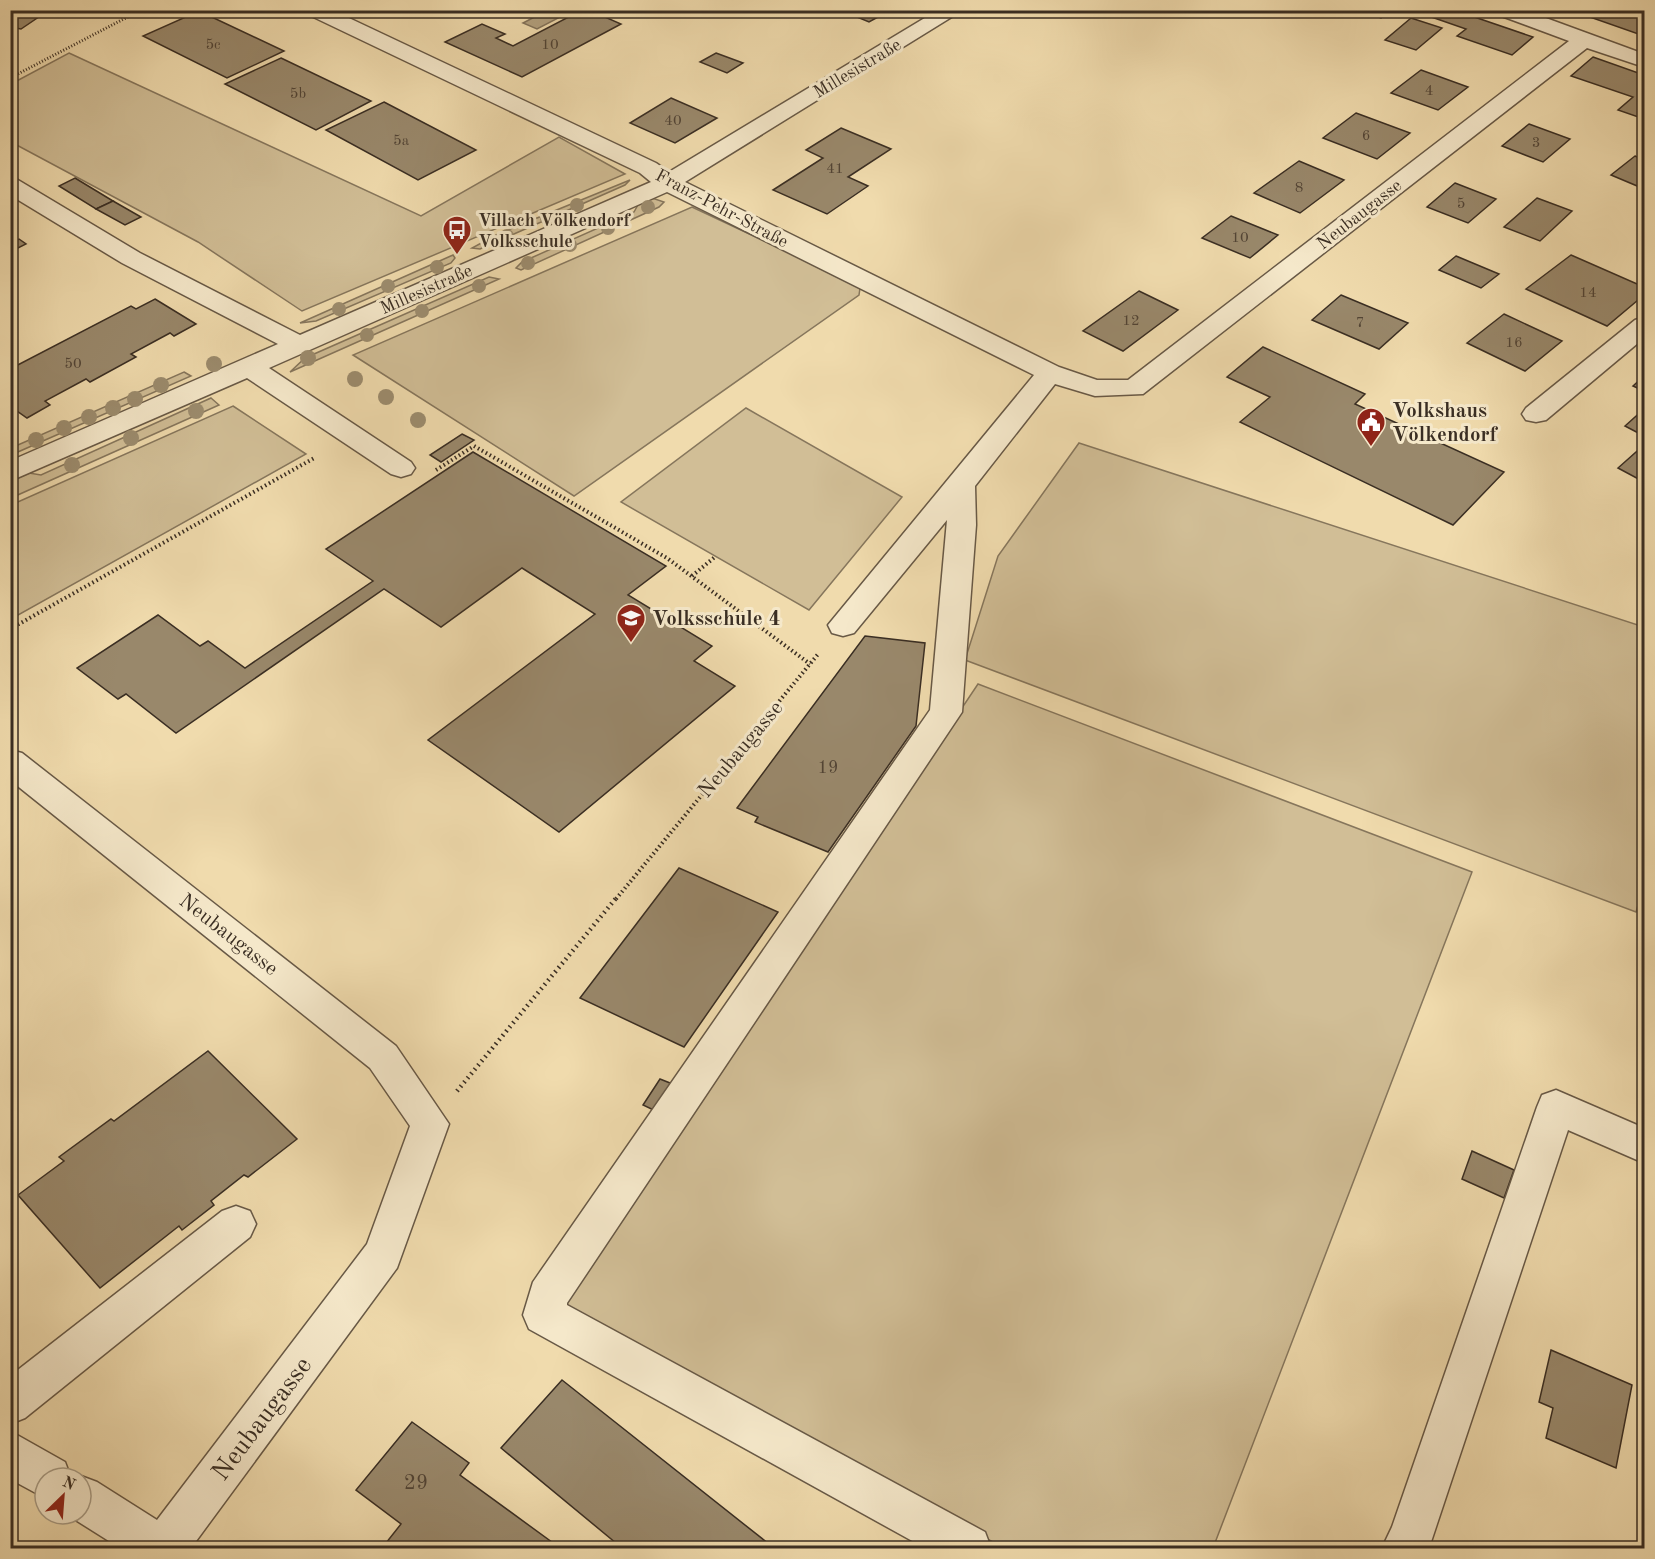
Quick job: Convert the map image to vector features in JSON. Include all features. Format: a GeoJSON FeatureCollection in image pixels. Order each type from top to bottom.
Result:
{"type":"FeatureCollection","features":[{"type":"Feature","properties":{"kind":"street","name":"Franz-Pehr-Straße"},"geometry":{"type":"LineString","coordinates":[[314,10],[648,168],[668,183],[1050,373],[1095,388],[1134,388]]}},
{"type":"Feature","properties":{"kind":"street","name":"Millesistraße"},"geometry":{"type":"LineString","coordinates":[[10,472],[668,183],[953,10]]}},
{"type":"Feature","properties":{"kind":"street"},"geometry":{"type":"LineString","coordinates":[[1503,10],[1644,61]]}},
{"type":"Feature","properties":{"kind":"street","name":"Neubaugasse"},"geometry":{"type":"LineString","coordinates":[[1134,388],[1584,40]]}},
{"type":"Feature","properties":{"kind":"street"},"geometry":{"type":"LineString","coordinates":[[10,184],[130,258],[299,345]]}},
{"type":"Feature","properties":{"kind":"street"},"geometry":{"type":"LineString","coordinates":[[1536,414],[1644,325]]}},
{"type":"Feature","properties":{"kind":"street"},"geometry":{"type":"LineString","coordinates":[[249,367],[401,468]]}},
{"type":"Feature","properties":{"kind":"street"},"geometry":{"type":"LineString","coordinates":[[843,625],[961,485],[1050,373]]}},
{"type":"Feature","properties":{"kind":"street"},"geometry":{"type":"LineString","coordinates":[[961,485],[962,525],[946,712],[548,1296],[544,1315],[969,1548]]}},
{"type":"Feature","properties":{"kind":"street","name":"Neubaugasse"},"geometry":{"type":"LineString","coordinates":[[10,762],[383,1057],[430,1124],[383,1255],[162,1548]]}},
{"type":"Feature","properties":{"kind":"street"},"geometry":{"type":"LineString","coordinates":[[1404,1548],[1410,1541],[1556,1107],[1640,1143]]}},
{"type":"Feature","properties":{"kind":"street"},"geometry":{"type":"LineString","coordinates":[[10,1403],[236,1224]]}},
{"type":"Feature","properties":{"kind":"street"},"geometry":{"type":"LineString","coordinates":[[10,1454],[33,1468]]}},
{"type":"Feature","properties":{"kind":"street"},"geometry":{"type":"LineString","coordinates":[[93,1505],[162,1548]]}},
{"type":"Feature","properties":{"kind":"path"},"geometry":{"type":"LineString","coordinates":[[10,78],[141,10]]}},
{"type":"Feature","properties":{"kind":"path"},"geometry":{"type":"LineString","coordinates":[[10,629],[353,436]]}},
{"type":"Feature","properties":{"kind":"path"},"geometry":{"type":"LineString","coordinates":[[401,468],[422,466],[432,472],[474,446],[667,558],[810,664]]}},
{"type":"Feature","properties":{"kind":"path"},"geometry":{"type":"LineString","coordinates":[[692,576],[716,556]]}},
{"type":"Feature","properties":{"kind":"path","name":"Neubaugasse"},"geometry":{"type":"LineString","coordinates":[[430,1124],[843,625]]}},
{"type":"Feature","properties":{"kind":"shaded area"},"geometry":{"type":"Polygon","coordinates":[[[546,11],[566,14],[537,29],[523,23],[546,11]]]}},
{"type":"Feature","properties":{"kind":"shaded area"},"geometry":{"type":"Polygon","coordinates":[[[69,53],[421,216],[559,137],[625,174],[302,311],[198,242],[11,142],[11,84],[69,53]]]}},
{"type":"Feature","properties":{"kind":"shaded area"},"geometry":{"type":"Polygon","coordinates":[[[630,180],[625,185],[480,249],[472,248],[498,234],[630,180]]]}},
{"type":"Feature","properties":{"kind":"shaded area"},"geometry":{"type":"Polygon","coordinates":[[[652,198],[664,202],[659,207],[521,270],[516,268],[522,262],[634,212],[639,203],[652,198]]]}},
{"type":"Feature","properties":{"kind":"shaded area"},"geometry":{"type":"Polygon","coordinates":[[[692,207],[851,282],[860,288],[859,295],[574,496],[353,355],[692,207]]]}},
{"type":"Feature","properties":{"kind":"shaded area"},"geometry":{"type":"Polygon","coordinates":[[[453,255],[455,258],[451,263],[316,321],[300,323],[453,255]]]}},
{"type":"Feature","properties":{"kind":"shaded area"},"geometry":{"type":"Polygon","coordinates":[[[489,277],[499,279],[290,372],[305,358],[489,277]]]}},
{"type":"Feature","properties":{"kind":"shaded area"},"geometry":{"type":"Polygon","coordinates":[[[184,372],[191,376],[11,455],[11,448],[184,372]]]}},
{"type":"Feature","properties":{"kind":"shaded area"},"geometry":{"type":"Polygon","coordinates":[[[211,398],[219,405],[11,498],[11,481],[29,473],[41,475],[211,398]]]}},
{"type":"Feature","properties":{"kind":"shaded area"},"geometry":{"type":"Polygon","coordinates":[[[233,406],[306,454],[11,619],[11,505],[233,406]]]}},
{"type":"Feature","properties":{"kind":"shaded area"},"geometry":{"type":"Polygon","coordinates":[[[746,408],[902,497],[809,610],[621,502],[746,408]]]}},
{"type":"Feature","properties":{"kind":"shaded area"},"geometry":{"type":"Polygon","coordinates":[[[1079,443],[1644,627],[1644,885],[1636,912],[965,660],[998,556],[1079,443]]]}},
{"type":"Feature","properties":{"kind":"shaded area"},"geometry":{"type":"Polygon","coordinates":[[[978,684],[1472,872],[1213,1548],[1004,1548],[560,1308],[978,684]]]}},
{"type":"Feature","properties":{"kind":"building"},"geometry":{"type":"Polygon","coordinates":[[[10,10],[49,10],[21,29],[10,27],[10,10]]]}},
{"type":"Feature","properties":{"kind":"building"},"geometry":{"type":"Polygon","coordinates":[[[582,10],[589,10],[621,24],[522,77],[445,42],[482,24],[505,34],[496,38],[513,46],[582,10]]]}},
{"type":"Feature","properties":{"kind":"building"},"geometry":{"type":"Polygon","coordinates":[[[840,10],[891,10],[869,22],[840,10]]]}},
{"type":"Feature","properties":{"kind":"building"},"geometry":{"type":"Polygon","coordinates":[[[1360,10],[1392,10],[1381,18],[1360,10]]]}},
{"type":"Feature","properties":{"kind":"building"},"geometry":{"type":"Polygon","coordinates":[[[1420,10],[1454,10],[1533,37],[1512,55],[1457,36],[1466,29],[1417,12],[1420,10]]]}},
{"type":"Feature","properties":{"kind":"building"},"geometry":{"type":"Polygon","coordinates":[[[1570,10],[1639,13],[1644,10],[1644,36],[1570,10]]]}},
{"type":"Feature","properties":{"kind":"building"},"geometry":{"type":"Polygon","coordinates":[[[199,11],[284,51],[227,78],[143,36],[199,11]]]}},
{"type":"Feature","properties":{"kind":"building"},"geometry":{"type":"Polygon","coordinates":[[[1411,18],[1442,28],[1416,50],[1385,40],[1411,18]]]}},
{"type":"Feature","properties":{"kind":"building"},"geometry":{"type":"Polygon","coordinates":[[[716,53],[743,63],[727,73],[700,62],[716,53]]]}},
{"type":"Feature","properties":{"kind":"building"},"geometry":{"type":"Polygon","coordinates":[[[1593,57],[1644,75],[1644,119],[1618,110],[1633,97],[1571,76],[1593,57]]]}},
{"type":"Feature","properties":{"kind":"building"},"geometry":{"type":"Polygon","coordinates":[[[281,58],[371,101],[316,130],[225,84],[281,58]]]}},
{"type":"Feature","properties":{"kind":"building"},"geometry":{"type":"Polygon","coordinates":[[[1421,70],[1468,87],[1438,110],[1391,93],[1421,70]]]}},
{"type":"Feature","properties":{"kind":"building"},"geometry":{"type":"Polygon","coordinates":[[[671,98],[717,118],[675,143],[630,123],[671,98]]]}},
{"type":"Feature","properties":{"kind":"building"},"geometry":{"type":"Polygon","coordinates":[[[384,102],[476,150],[418,180],[326,130],[384,102]]]}},
{"type":"Feature","properties":{"kind":"building"},"geometry":{"type":"Polygon","coordinates":[[[1356,113],[1410,133],[1377,159],[1323,138],[1356,113]]]}},
{"type":"Feature","properties":{"kind":"building"},"geometry":{"type":"Polygon","coordinates":[[[1529,124],[1570,139],[1543,162],[1502,146],[1529,124]]]}},
{"type":"Feature","properties":{"kind":"building"},"geometry":{"type":"Polygon","coordinates":[[[841,128],[891,149],[848,177],[868,186],[827,214],[773,190],[823,158],[806,150],[841,128]]]}},
{"type":"Feature","properties":{"kind":"building"},"geometry":{"type":"Polygon","coordinates":[[[1635,156],[1644,160],[1644,186],[1642,188],[1611,175],[1635,156]]]}},
{"type":"Feature","properties":{"kind":"building"},"geometry":{"type":"Polygon","coordinates":[[[1299,161],[1344,180],[1300,213],[1254,193],[1299,161]]]}},
{"type":"Feature","properties":{"kind":"building"},"geometry":{"type":"Polygon","coordinates":[[[75,178],[113,201],[96,209],[59,186],[75,178]]]}},
{"type":"Feature","properties":{"kind":"building"},"geometry":{"type":"Polygon","coordinates":[[[1455,183],[1496,199],[1468,223],[1427,207],[1455,183]]]}},
{"type":"Feature","properties":{"kind":"building"},"geometry":{"type":"Polygon","coordinates":[[[1537,198],[1572,211],[1540,241],[1504,227],[1537,198]]]}},
{"type":"Feature","properties":{"kind":"building"},"geometry":{"type":"Polygon","coordinates":[[[113,201],[141,217],[125,225],[96,209],[113,201]]]}},
{"type":"Feature","properties":{"kind":"building"},"geometry":{"type":"Polygon","coordinates":[[[1231,216],[1278,235],[1250,258],[1202,238],[1231,216]]]}},
{"type":"Feature","properties":{"kind":"building"},"geometry":{"type":"Polygon","coordinates":[[[19,239],[26,244],[10,252],[10,243],[19,239]]]}},
{"type":"Feature","properties":{"kind":"building"},"geometry":{"type":"Polygon","coordinates":[[[1571,255],[1644,287],[1644,295],[1607,326],[1526,289],[1571,255]]]}},
{"type":"Feature","properties":{"kind":"building"},"geometry":{"type":"Polygon","coordinates":[[[1456,256],[1499,274],[1481,288],[1439,270],[1456,256]]]}},
{"type":"Feature","properties":{"kind":"building"},"geometry":{"type":"Polygon","coordinates":[[[1139,291],[1178,310],[1123,351],[1083,331],[1139,291]]]}},
{"type":"Feature","properties":{"kind":"building"},"geometry":{"type":"Polygon","coordinates":[[[1341,295],[1408,323],[1379,349],[1312,320],[1341,295]]]}},
{"type":"Feature","properties":{"kind":"building"},"geometry":{"type":"Polygon","coordinates":[[[155,299],[196,324],[174,336],[170,333],[131,354],[136,357],[90,382],[86,379],[45,401],[50,405],[27,418],[10,406],[10,369],[131,306],[136,309],[155,299]]]}},
{"type":"Feature","properties":{"kind":"building"},"geometry":{"type":"Polygon","coordinates":[[[1504,314],[1562,341],[1525,371],[1467,343],[1504,314]]]}},
{"type":"Feature","properties":{"kind":"building","name":"Volkshaus Völkendorf"},"geometry":{"type":"Polygon","coordinates":[[[1263,347],[1365,394],[1355,404],[1504,472],[1453,525],[1240,422],[1270,397],[1227,377],[1263,347]]]}},
{"type":"Feature","properties":{"kind":"building"},"geometry":{"type":"Polygon","coordinates":[[[1644,376],[1644,391],[1633,386],[1644,376]]]}},
{"type":"Feature","properties":{"kind":"building"},"geometry":{"type":"Polygon","coordinates":[[[1644,409],[1644,436],[1625,426],[1644,409]]]}},
{"type":"Feature","properties":{"kind":"building"},"geometry":{"type":"Polygon","coordinates":[[[462,434],[474,440],[441,462],[430,455],[462,434]]]}},
{"type":"Feature","properties":{"kind":"building"},"geometry":{"type":"Polygon","coordinates":[[[1644,445],[1644,482],[1618,468],[1644,445]]]}},
{"type":"Feature","properties":{"kind":"building","name":"Volksschule 4"},"geometry":{"type":"Polygon","coordinates":[[[473,452],[666,566],[628,595],[712,646],[694,661],[735,686],[559,832],[428,740],[595,614],[522,568],[441,627],[384,589],[176,733],[126,694],[118,699],[77,668],[158,615],[200,646],[208,641],[245,668],[373,581],[326,549],[473,452]]]}},
{"type":"Feature","properties":{"kind":"building"},"geometry":{"type":"Polygon","coordinates":[[[865,636],[925,643],[916,726],[828,852],[755,822],[758,817],[737,808],[865,636]]]}},
{"type":"Feature","properties":{"kind":"building"},"geometry":{"type":"Polygon","coordinates":[[[679,868],[778,912],[684,1047],[580,998],[679,868]]]}},
{"type":"Feature","properties":{"kind":"building"},"geometry":{"type":"Polygon","coordinates":[[[208,1051],[297,1139],[248,1177],[244,1175],[211,1201],[214,1205],[182,1230],[179,1226],[100,1288],[18,1195],[64,1161],[59,1157],[111,1119],[114,1121],[208,1051]]]}},
{"type":"Feature","properties":{"kind":"building"},"geometry":{"type":"Polygon","coordinates":[[[660,1079],[680,1087],[664,1115],[643,1105],[660,1079]]]}},
{"type":"Feature","properties":{"kind":"building"},"geometry":{"type":"Polygon","coordinates":[[[1472,1151],[1514,1170],[1504,1198],[1462,1179],[1472,1151]]]}},
{"type":"Feature","properties":{"kind":"building"},"geometry":{"type":"Polygon","coordinates":[[[1551,1350],[1632,1385],[1616,1468],[1546,1438],[1553,1408],[1539,1402],[1551,1350]]]}},
{"type":"Feature","properties":{"kind":"building"},"geometry":{"type":"Polygon","coordinates":[[[562,1380],[774,1548],[622,1548],[501,1448],[562,1380]]]}},
{"type":"Feature","properties":{"kind":"building"},"geometry":{"type":"Polygon","coordinates":[[[412,1422],[469,1463],[460,1475],[560,1548],[382,1548],[401,1524],[356,1490],[412,1422]]]}},
{"type":"Feature","properties":{"kind":"place","name":"Villach Völkendorf Volksschule"},"geometry":{"type":"Point","coordinates":[457,256]}},
{"type":"Feature","properties":{"kind":"place","name":"Volkshaus Völkendorf"},"geometry":{"type":"Point","coordinates":[1371,448]}},
{"type":"Feature","properties":{"kind":"place","name":"Volksschule 4"},"geometry":{"type":"Point","coordinates":[631,644]}}]}
